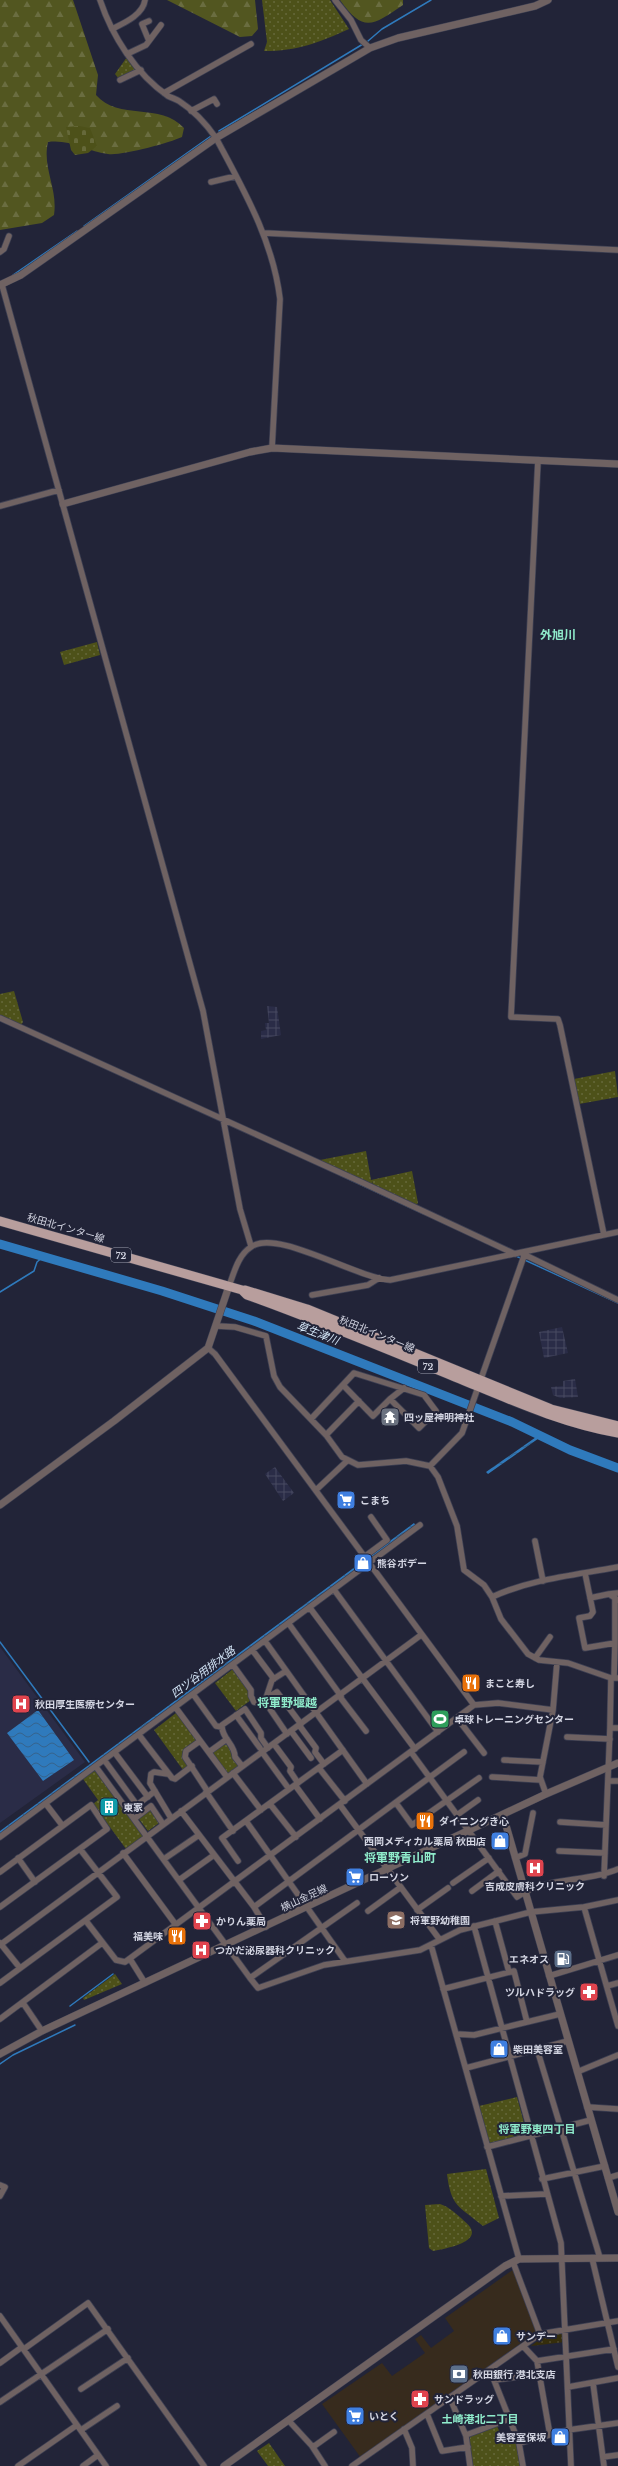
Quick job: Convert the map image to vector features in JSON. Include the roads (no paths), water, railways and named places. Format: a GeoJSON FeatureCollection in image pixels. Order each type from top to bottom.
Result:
{"type":"FeatureCollection","features":[{"type":"Feature","properties":{"kind":"main road","name":"秋田北インター線"},"geometry":{"type":"LineString","coordinates":[[0,1220],[242,1290],[248,1289],[307,1310],[565,1421],[618,1433]]}},
{"type":"Feature","properties":{"kind":"main road","name":"秋田北インター線"},"geometry":{"type":"LineString","coordinates":[[480,1384],[560,1412],[618,1426]]}},
{"type":"Feature","properties":{"kind":"street"},"geometry":{"type":"LineString","coordinates":[[100,0],[112,28],[127,54],[164,92],[191,111],[216,138],[264,233],[278,282],[280,298],[272,448]]}},
{"type":"Feature","properties":{"kind":"street"},"geometry":{"type":"LineString","coordinates":[[112,28],[131,20],[142,10],[145,0]]}},
{"type":"Feature","properties":{"kind":"street"},"geometry":{"type":"LineString","coordinates":[[334,0],[351,20],[361,40],[370,48]]}},
{"type":"Feature","properties":{"kind":"street"},"geometry":{"type":"LineString","coordinates":[[251,1246],[240,1209],[203,1011],[1,285],[21,275],[216,138],[370,48],[405,36],[534,6],[548,0]]}},
{"type":"Feature","properties":{"kind":"street"},"geometry":{"type":"LineString","coordinates":[[149,21],[142,24],[149,41]]}},
{"type":"Feature","properties":{"kind":"street"},"geometry":{"type":"LineString","coordinates":[[127,54],[146,45],[161,25]]}},
{"type":"Feature","properties":{"kind":"street"},"geometry":{"type":"LineString","coordinates":[[164,92],[251,44]]}},
{"type":"Feature","properties":{"kind":"street"},"geometry":{"type":"LineString","coordinates":[[120,80],[141,70]]}},
{"type":"Feature","properties":{"kind":"street"},"geometry":{"type":"LineString","coordinates":[[191,111],[214,99],[217,104]]}},
{"type":"Feature","properties":{"kind":"street"},"geometry":{"type":"LineString","coordinates":[[211,182],[236,176]]}},
{"type":"Feature","properties":{"kind":"street"},"geometry":{"type":"LineString","coordinates":[[264,233],[618,250]]}},
{"type":"Feature","properties":{"kind":"street"},"geometry":{"type":"LineString","coordinates":[[0,252],[4,249],[9,236]]}},
{"type":"Feature","properties":{"kind":"street"},"geometry":{"type":"LineString","coordinates":[[63,504],[250,452],[272,448],[618,464]]}},
{"type":"Feature","properties":{"kind":"street"},"geometry":{"type":"LineString","coordinates":[[538,460],[511,1017],[558,1019],[604,1236]]}},
{"type":"Feature","properties":{"kind":"street"},"geometry":{"type":"LineString","coordinates":[[0,506],[59,490]]}},
{"type":"Feature","properties":{"kind":"street"},"geometry":{"type":"LineString","coordinates":[[0,1018],[513,1255],[523,1257],[618,1300]]}},
{"type":"Feature","properties":{"kind":"street"},"geometry":{"type":"LineString","coordinates":[[523,1257],[618,1232]]}},
{"type":"Feature","properties":{"kind":"street"},"geometry":{"type":"LineString","coordinates":[[0,1505],[108,1426],[208,1348],[218,1324],[238,1262],[251,1246],[259,1242],[284,1244],[379,1278],[390,1280],[513,1255]]}},
{"type":"Feature","properties":{"kind":"street"},"geometry":{"type":"LineString","coordinates":[[430,1466],[462,1433],[523,1257]]}},
{"type":"Feature","properties":{"kind":"street"},"geometry":{"type":"LineString","coordinates":[[312,1295],[368,1285],[379,1278]]}},
{"type":"Feature","properties":{"kind":"street"},"geometry":{"type":"LineString","coordinates":[[218,1324],[266,1336],[274,1376],[280,1387],[326,1435],[334,1448],[348,1460],[358,1465],[406,1461],[430,1466],[438,1477],[457,1526],[464,1570],[484,1585],[492,1597],[501,1619],[528,1654],[535,1658],[557,1662],[568,1662],[614,1678]]}},
{"type":"Feature","properties":{"kind":"street"},"geometry":{"type":"LineString","coordinates":[[208,1348],[215,1354],[474,1705]]}},
{"type":"Feature","properties":{"kind":"street"},"geometry":{"type":"LineString","coordinates":[[311,1419],[354,1373],[424,1395],[436,1411],[419,1428],[390,1399]]}},
{"type":"Feature","properties":{"kind":"street"},"geometry":{"type":"LineString","coordinates":[[343,1385],[373,1416],[390,1399],[404,1388]]}},
{"type":"Feature","properties":{"kind":"street"},"geometry":{"type":"LineString","coordinates":[[326,1435],[359,1402]]}},
{"type":"Feature","properties":{"kind":"street"},"geometry":{"type":"LineString","coordinates":[[316,1490],[348,1460]]}},
{"type":"Feature","properties":{"kind":"street"},"geometry":{"type":"LineString","coordinates":[[0,1837],[335,1591],[367,1561],[386,1540],[371,1517]]}},
{"type":"Feature","properties":{"kind":"street"},"geometry":{"type":"LineString","coordinates":[[367,1561],[420,1525]]}},
{"type":"Feature","properties":{"kind":"street"},"geometry":{"type":"LineString","coordinates":[[535,1541],[543,1581]]}},
{"type":"Feature","properties":{"kind":"street"},"geometry":{"type":"LineString","coordinates":[[492,1597],[513,1587],[618,1567]]}},
{"type":"Feature","properties":{"kind":"street"},"geometry":{"type":"LineString","coordinates":[[585,1573],[593,1612],[590,1616],[579,1618],[585,1648],[615,1643]]}},
{"type":"Feature","properties":{"kind":"street"},"geometry":{"type":"LineString","coordinates":[[335,1591],[438,1732]]}},
{"type":"Feature","properties":{"kind":"street"},"geometry":{"type":"LineString","coordinates":[[590,1598],[618,1593]]}},
{"type":"Feature","properties":{"kind":"street"},"geometry":{"type":"LineString","coordinates":[[604,1876],[617,1600],[609,1594]]}},
{"type":"Feature","properties":{"kind":"street"},"geometry":{"type":"LineString","coordinates":[[310,1608],[413,1750],[430,1779],[517,1897],[532,1887],[573,1878],[604,1876],[618,1869]]}},
{"type":"Feature","properties":{"kind":"street"},"geometry":{"type":"LineString","coordinates":[[289,1624],[366,1731]]}},
{"type":"Feature","properties":{"kind":"street"},"geometry":{"type":"LineString","coordinates":[[20,1968],[0,1944],[233,1773],[261,1750],[274,1744],[421,1635]]}},
{"type":"Feature","properties":{"kind":"street"},"geometry":{"type":"LineString","coordinates":[[535,1658],[550,1637]]}},
{"type":"Feature","properties":{"kind":"street"},"geometry":{"type":"LineString","coordinates":[[266,1641],[367,1784]]}},
{"type":"Feature","properties":{"kind":"street"},"geometry":{"type":"LineString","coordinates":[[253,1651],[273,1681],[277,1692],[316,1748],[315,1752],[321,1766],[342,1803],[388,1870],[440,1940]]}},
{"type":"Feature","properties":{"kind":"street"},"geometry":{"type":"LineString","coordinates":[[546,1794],[541,1780],[553,1710],[557,1662]]}},
{"type":"Feature","properties":{"kind":"street"},"geometry":{"type":"LineString","coordinates":[[233,1665],[251,1690],[251,1696],[254,1702],[258,1703],[277,1692]]}},
{"type":"Feature","properties":{"kind":"street"},"geometry":{"type":"LineString","coordinates":[[266,1698],[273,1681],[286,1671]]}},
{"type":"Feature","properties":{"kind":"street"},"geometry":{"type":"LineString","coordinates":[[193,1694],[216,1726],[222,1727]]}},
{"type":"Feature","properties":{"kind":"street"},"geometry":{"type":"LineString","coordinates":[[86,1921],[116,1960],[125,1962],[296,1838],[474,1705],[498,1703],[553,1710]]}},
{"type":"Feature","properties":{"kind":"street"},"geometry":{"type":"LineString","coordinates":[[176,1708],[227,1777]]}},
{"type":"Feature","properties":{"kind":"street"},"geometry":{"type":"LineString","coordinates":[[242,1766],[235,1757],[235,1750],[221,1731],[222,1725],[236,1715],[245,1709],[261,1733],[261,1738],[268,1748]]}},
{"type":"Feature","properties":{"kind":"street"},"geometry":{"type":"LineString","coordinates":[[270,1709],[310,1758]]}},
{"type":"Feature","properties":{"kind":"street"},"geometry":{"type":"LineString","coordinates":[[236,1715],[288,1789]]}},
{"type":"Feature","properties":{"kind":"street"},"geometry":{"type":"LineString","coordinates":[[457,1718],[484,1754]]}},
{"type":"Feature","properties":{"kind":"street"},"geometry":{"type":"LineString","coordinates":[[610,1728],[618,1728]]}},
{"type":"Feature","properties":{"kind":"street"},"geometry":{"type":"LineString","coordinates":[[139,1735],[168,1774],[175,1779],[192,1766]]}},
{"type":"Feature","properties":{"kind":"street"},"geometry":{"type":"LineString","coordinates":[[567,1737],[610,1739]]}},
{"type":"Feature","properties":{"kind":"street"},"geometry":{"type":"LineString","coordinates":[[209,1752],[227,1739]]}},
{"type":"Feature","properties":{"kind":"street"},"geometry":{"type":"LineString","coordinates":[[200,1741],[186,1751],[186,1757],[199,1775],[199,1781],[233,1831]]}},
{"type":"Feature","properties":{"kind":"street"},"geometry":{"type":"LineString","coordinates":[[274,1744],[291,1767],[290,1771],[296,1784],[320,1820]]}},
{"type":"Feature","properties":{"kind":"street"},"geometry":{"type":"LineString","coordinates":[[238,1861],[222,1838],[343,1750]]}},
{"type":"Feature","properties":{"kind":"street"},"geometry":{"type":"LineString","coordinates":[[254,1907],[430,1779],[464,1752]]}},
{"type":"Feature","properties":{"kind":"street"},"geometry":{"type":"LineString","coordinates":[[115,1753],[148,1797]]}},
{"type":"Feature","properties":{"kind":"street"},"geometry":{"type":"LineString","coordinates":[[504,1760],[543,1762]]}},
{"type":"Feature","properties":{"kind":"street"},"geometry":{"type":"LineString","coordinates":[[105,1761],[137,1805],[155,1791]]}},
{"type":"Feature","properties":{"kind":"street","name":"横山金足線"},"geometry":{"type":"LineString","coordinates":[[0,2054],[42,2031],[469,1832],[546,1794],[618,1763]]}},
{"type":"Feature","properties":{"kind":"street"},"geometry":{"type":"LineString","coordinates":[[96,1767],[258,1988],[302,1971],[345,1961],[420,1950],[460,1930],[531,1912],[584,1907],[618,1900]]}},
{"type":"Feature","properties":{"kind":"street"},"geometry":{"type":"LineString","coordinates":[[168,1774],[154,1772],[151,1774],[150,1783],[171,1818]]}},
{"type":"Feature","properties":{"kind":"street"},"geometry":{"type":"LineString","coordinates":[[233,1773],[261,1810]]}},
{"type":"Feature","properties":{"kind":"street"},"geometry":{"type":"LineString","coordinates":[[492,1777],[541,1780]]}},
{"type":"Feature","properties":{"kind":"street"},"geometry":{"type":"LineString","coordinates":[[396,1803],[412,1825],[479,1778]]}},
{"type":"Feature","properties":{"kind":"street"},"geometry":{"type":"LineString","coordinates":[[609,1781],[618,1781]]}},
{"type":"Feature","properties":{"kind":"street"},"geometry":{"type":"LineString","coordinates":[[115,1793],[124,1786]]}},
{"type":"Feature","properties":{"kind":"street"},"geometry":{"type":"LineString","coordinates":[[456,1815],[478,1800]]}},
{"type":"Feature","properties":{"kind":"street"},"geometry":{"type":"LineString","coordinates":[[46,1804],[62,1825]]}},
{"type":"Feature","properties":{"kind":"street"},"geometry":{"type":"LineString","coordinates":[[270,1804],[296,1838]]}},
{"type":"Feature","properties":{"kind":"street"},"geometry":{"type":"LineString","coordinates":[[0,1872],[91,1805],[107,1829],[0,1908]]}},
{"type":"Feature","properties":{"kind":"street"},"geometry":{"type":"LineString","coordinates":[[134,1819],[151,1806],[164,1824]]}},
{"type":"Feature","properties":{"kind":"street"},"geometry":{"type":"LineString","coordinates":[[181,1811],[234,1883],[254,1907],[266,1927]]}},
{"type":"Feature","properties":{"kind":"street"},"geometry":{"type":"LineString","coordinates":[[515,1858],[525,1854],[533,1813]]}},
{"type":"Feature","properties":{"kind":"street"},"geometry":{"type":"LineString","coordinates":[[503,1815],[618,2212]]}},
{"type":"Feature","properties":{"kind":"street"},"geometry":{"type":"LineString","coordinates":[[246,1821],[320,1928],[345,1961]]}},
{"type":"Feature","properties":{"kind":"street"},"geometry":{"type":"LineString","coordinates":[[560,1822],[606,1826]]}},
{"type":"Feature","properties":{"kind":"street"},"geometry":{"type":"LineString","coordinates":[[164,1859],[199,1834]]}},
{"type":"Feature","properties":{"kind":"street"},"geometry":{"type":"LineString","coordinates":[[0,1983],[117,1897],[80,1849]]}},
{"type":"Feature","properties":{"kind":"street"},"geometry":{"type":"LineString","coordinates":[[559,1851],[605,1853]]}},
{"type":"Feature","properties":{"kind":"street"},"geometry":{"type":"LineString","coordinates":[[123,1853],[176,1925]]}},
{"type":"Feature","properties":{"kind":"street"},"geometry":{"type":"LineString","coordinates":[[179,1880],[214,1855]]}},
{"type":"Feature","properties":{"kind":"street"},"geometry":{"type":"LineString","coordinates":[[18,1858],[35,1882]]}},
{"type":"Feature","properties":{"kind":"street"},"geometry":{"type":"LineString","coordinates":[[453,1883],[489,1858]]}},
{"type":"Feature","properties":{"kind":"street"},"geometry":{"type":"LineString","coordinates":[[472,1891],[498,1871]]}},
{"type":"Feature","properties":{"kind":"street"},"geometry":{"type":"LineString","coordinates":[[368,1911],[401,1887]]}},
{"type":"Feature","properties":{"kind":"street"},"geometry":{"type":"LineString","coordinates":[[417,1910],[448,1888]]}},
{"type":"Feature","properties":{"kind":"street"},"geometry":{"type":"LineString","coordinates":[[250,1978],[357,1903]]}},
{"type":"Feature","properties":{"kind":"street"},"geometry":{"type":"LineString","coordinates":[[584,1907],[618,2026]]}},
{"type":"Feature","properties":{"kind":"street"},"geometry":{"type":"LineString","coordinates":[[495,1921],[508,1972]]}},
{"type":"Feature","properties":{"kind":"street"},"geometry":{"type":"LineString","coordinates":[[474,1926],[563,2257],[568,2357],[568,2430],[572,2466]]}},
{"type":"Feature","properties":{"kind":"street"},"geometry":{"type":"LineString","coordinates":[[0,2019],[102,1943]]}},
{"type":"Feature","properties":{"kind":"street"},"geometry":{"type":"LineString","coordinates":[[431,1945],[501,2196],[517,2260],[540,2334]]}},
{"type":"Feature","properties":{"kind":"street"},"geometry":{"type":"LineString","coordinates":[[549,1976],[618,1955]]}},
{"type":"Feature","properties":{"kind":"street"},"geometry":{"type":"LineString","coordinates":[[130,1959],[145,1983]]}},
{"type":"Feature","properties":{"kind":"street"},"geometry":{"type":"LineString","coordinates":[[443,1989],[514,1971],[526,2022]]}},
{"type":"Feature","properties":{"kind":"street"},"geometry":{"type":"LineString","coordinates":[[607,1986],[618,1983]]}},
{"type":"Feature","properties":{"kind":"street"},"geometry":{"type":"LineString","coordinates":[[23,2003],[42,2031]]}},
{"type":"Feature","properties":{"kind":"street"},"geometry":{"type":"LineString","coordinates":[[456,2034],[474,2036],[560,2014]]}},
{"type":"Feature","properties":{"kind":"street"},"geometry":{"type":"LineString","coordinates":[[466,2068],[568,2041]]}},
{"type":"Feature","properties":{"kind":"street"},"geometry":{"type":"LineString","coordinates":[[537,2049],[575,2172],[596,2258],[618,2367]]}},
{"type":"Feature","properties":{"kind":"street"},"geometry":{"type":"LineString","coordinates":[[577,2072],[618,2055]]}},
{"type":"Feature","properties":{"kind":"street"},"geometry":{"type":"LineString","coordinates":[[587,2107],[618,2109]]}},
{"type":"Feature","properties":{"kind":"street"},"geometry":{"type":"LineString","coordinates":[[487,2147],[591,2120]]}},
{"type":"Feature","properties":{"kind":"street"},"geometry":{"type":"LineString","coordinates":[[542,2179],[605,2166]]}},
{"type":"Feature","properties":{"kind":"street"},"geometry":{"type":"LineString","coordinates":[[608,2178],[618,2175]]}},
{"type":"Feature","properties":{"kind":"street"},"geometry":{"type":"LineString","coordinates":[[0,2185],[5,2187],[0,2196]]}},
{"type":"Feature","properties":{"kind":"street"},"geometry":{"type":"LineString","coordinates":[[501,2196],[546,2194]]}},
{"type":"Feature","properties":{"kind":"street"},"geometry":{"type":"LineString","coordinates":[[224,2466],[290,2421],[381,2354],[517,2260],[563,2257],[618,2258]]}},
{"type":"Feature","properties":{"kind":"street"},"geometry":{"type":"LineString","coordinates":[[0,2363],[88,2304],[108,2329],[204,2466]]}},
{"type":"Feature","properties":{"kind":"street"},"geometry":{"type":"LineString","coordinates":[[0,2316],[106,2466]]}},
{"type":"Feature","properties":{"kind":"street"},"geometry":{"type":"LineString","coordinates":[[352,2466],[540,2334],[566,2328],[618,2321]]}},
{"type":"Feature","properties":{"kind":"street"},"geometry":{"type":"LineString","coordinates":[[0,2402],[41,2376],[108,2329]]}},
{"type":"Feature","properties":{"kind":"street"},"geometry":{"type":"LineString","coordinates":[[523,2346],[536,2362],[550,2435]]}},
{"type":"Feature","properties":{"kind":"street"},"geometry":{"type":"LineString","coordinates":[[536,2362],[614,2349]]}},
{"type":"Feature","properties":{"kind":"street"},"geometry":{"type":"LineString","coordinates":[[81,2389],[128,2358]]}},
{"type":"Feature","properties":{"kind":"street"},"geometry":{"type":"LineString","coordinates":[[490,2370],[519,2443],[523,2466]]}},
{"type":"Feature","properties":{"kind":"street"},"geometry":{"type":"LineString","coordinates":[[494,2380],[539,2374]]}},
{"type":"Feature","properties":{"kind":"street"},"geometry":{"type":"LineString","coordinates":[[568,2387],[618,2378]]}},
{"type":"Feature","properties":{"kind":"street"},"geometry":{"type":"LineString","coordinates":[[593,2383],[600,2425],[604,2466]]}},
{"type":"Feature","properties":{"kind":"street"},"geometry":{"type":"LineString","coordinates":[[450,2398],[466,2435],[470,2466]]}},
{"type":"Feature","properties":{"kind":"street"},"geometry":{"type":"LineString","coordinates":[[18,2466],[117,2406]]}},
{"type":"Feature","properties":{"kind":"street"},"geometry":{"type":"LineString","coordinates":[[427,2414],[442,2451],[468,2446]]}},
{"type":"Feature","properties":{"kind":"street"},"geometry":{"type":"LineString","coordinates":[[466,2435],[509,2419]]}},
{"type":"Feature","properties":{"kind":"street"},"geometry":{"type":"LineString","coordinates":[[290,2421],[313,2447],[326,2466]]}},
{"type":"Feature","properties":{"kind":"street"},"geometry":{"type":"LineString","coordinates":[[519,2443],[568,2430],[618,2422]]}},
{"type":"Feature","properties":{"kind":"street"},"geometry":{"type":"LineString","coordinates":[[404,2429],[412,2448],[413,2466]]}},
{"type":"Feature","properties":{"kind":"street"},"geometry":{"type":"LineString","coordinates":[[313,2447],[334,2432]]}},
{"type":"Feature","properties":{"kind":"street"},"geometry":{"type":"LineString","coordinates":[[83,2466],[98,2455]]}},
{"type":"Feature","properties":{"kind":"street"},"geometry":{"type":"LineString","coordinates":[[604,2457],[618,2455]]}},
{"type":"Feature","properties":{"kind":"water"},"geometry":{"type":"Polygon","coordinates":[[[539,1435],[542,1436],[488,1474],[486,1472],[539,1435]]]}},
{"type":"Feature","properties":{"kind":"water","name":"四ツ谷用排水路"},"geometry":{"type":"Polygon","coordinates":[[[414,1523],[416,1526],[0,1835],[0,1831],[414,1523]]]}},
{"type":"Feature","properties":{"kind":"water"},"geometry":{"type":"Polygon","coordinates":[[[38,1710],[74,1760],[43,1781],[7,1733],[38,1710]]]}},
{"type":"Feature","properties":{"kind":"waterway"},"geometry":{"type":"LineString","coordinates":[[368,41],[382,29],[431,0]]}},
{"type":"Feature","properties":{"kind":"waterway"},"geometry":{"type":"LineString","coordinates":[[219,131],[363,44]]}},
{"type":"Feature","properties":{"kind":"waterway"},"geometry":{"type":"LineString","coordinates":[[84,226],[211,136]]}},
{"type":"Feature","properties":{"kind":"waterway"},"geometry":{"type":"LineString","coordinates":[[13,275],[77,231]]}},
{"type":"Feature","properties":{"kind":"waterway"},"geometry":{"type":"LineString","coordinates":[[340,1175],[424,1214]]}},
{"type":"Feature","properties":{"kind":"waterway","name":"草生津川"},"geometry":{"type":"LineString","coordinates":[[0,1244],[162,1291],[254,1321],[512,1422],[570,1450],[618,1468]]}},
{"type":"Feature","properties":{"kind":"waterway"},"geometry":{"type":"LineString","coordinates":[[0,1292],[34,1271],[37,1262],[44,1256]]}},
{"type":"Feature","properties":{"kind":"waterway"},"geometry":{"type":"LineString","coordinates":[[516,1256],[618,1303]]}},
{"type":"Feature","properties":{"kind":"waterway"},"geometry":{"type":"LineString","coordinates":[[0,1642],[89,1762]]}},
{"type":"Feature","properties":{"kind":"waterway"},"geometry":{"type":"LineString","coordinates":[[70,2006],[113,1974]]}},
{"type":"Feature","properties":{"kind":"waterway"},"geometry":{"type":"LineString","coordinates":[[0,2064],[13,2055],[75,2025]]}},
{"type":"Feature","properties":{"kind":"place","name":"四ッ屋神明神社"},"geometry":{"type":"Point","coordinates":[390,1417]}},
{"type":"Feature","properties":{"kind":"place","name":"こまち"},"geometry":{"type":"Point","coordinates":[346,1500]}},
{"type":"Feature","properties":{"kind":"place","name":"熊谷ボデー"},"geometry":{"type":"Point","coordinates":[363,1563]}},
{"type":"Feature","properties":{"kind":"place","name":"まこと寿し"},"geometry":{"type":"Point","coordinates":[471,1683]}},
{"type":"Feature","properties":{"kind":"place","name":"秋田厚生医療センター"},"geometry":{"type":"Point","coordinates":[21,1704]}},
{"type":"Feature","properties":{"kind":"place","name":"卓球トレーニングセンター"},"geometry":{"type":"Point","coordinates":[440,1719]}},
{"type":"Feature","properties":{"kind":"place","name":"東家"},"geometry":{"type":"Point","coordinates":[109,1807]}},
{"type":"Feature","properties":{"kind":"place","name":"ダイニングき心"},"geometry":{"type":"Point","coordinates":[425,1821]}},
{"type":"Feature","properties":{"kind":"place","name":"西岡メディカル薬局 秋田店"},"geometry":{"type":"Point","coordinates":[500,1841]}},
{"type":"Feature","properties":{"kind":"place","name":"吉成皮膚科クリニック"},"geometry":{"type":"Point","coordinates":[535,1868]}},
{"type":"Feature","properties":{"kind":"place","name":"ローソン"},"geometry":{"type":"Point","coordinates":[355,1877]}},
{"type":"Feature","properties":{"kind":"place","name":"将軍野幼稚園"},"geometry":{"type":"Point","coordinates":[396,1920]}},
{"type":"Feature","properties":{"kind":"place","name":"かりん薬局"},"geometry":{"type":"Point","coordinates":[202,1921]}},
{"type":"Feature","properties":{"kind":"place","name":"福美味"},"geometry":{"type":"Point","coordinates":[177,1936]}},
{"type":"Feature","properties":{"kind":"place","name":"つかだ泌尿器科クリニック"},"geometry":{"type":"Point","coordinates":[201,1950]}},
{"type":"Feature","properties":{"kind":"place","name":"エネオス"},"geometry":{"type":"Point","coordinates":[563,1959]}},
{"type":"Feature","properties":{"kind":"place","name":"ツルハドラッグ"},"geometry":{"type":"Point","coordinates":[589,1992]}},
{"type":"Feature","properties":{"kind":"place","name":"柴田美容室"},"geometry":{"type":"Point","coordinates":[499,2049]}},
{"type":"Feature","properties":{"kind":"place","name":"サンデー"},"geometry":{"type":"Point","coordinates":[502,2336]}},
{"type":"Feature","properties":{"kind":"place","name":"秋田銀行 港北支店"},"geometry":{"type":"Point","coordinates":[459,2374]}},
{"type":"Feature","properties":{"kind":"place","name":"サンドラッグ"},"geometry":{"type":"Point","coordinates":[420,2399]}},
{"type":"Feature","properties":{"kind":"place","name":"いとく"},"geometry":{"type":"Point","coordinates":[355,2416]}},
{"type":"Feature","properties":{"kind":"place","name":"美容室保坂"},"geometry":{"type":"Point","coordinates":[560,2437]}},
{"type":"Feature","properties":{"kind":"district","name":"外旭川"},"geometry":{"type":"Point","coordinates":[558,634]}},
{"type":"Feature","properties":{"kind":"district","name":"将軍野堰越"},"geometry":{"type":"Point","coordinates":[287,1702]}},
{"type":"Feature","properties":{"kind":"district","name":"将軍野青山町"},"geometry":{"type":"Point","coordinates":[400,1857]}},
{"type":"Feature","properties":{"kind":"district","name":"将軍野東四丁目"},"geometry":{"type":"Point","coordinates":[537,2129]}},
{"type":"Feature","properties":{"kind":"district","name":"土崎港北二丁目"},"geometry":{"type":"Point","coordinates":[480,2419]}}]}
